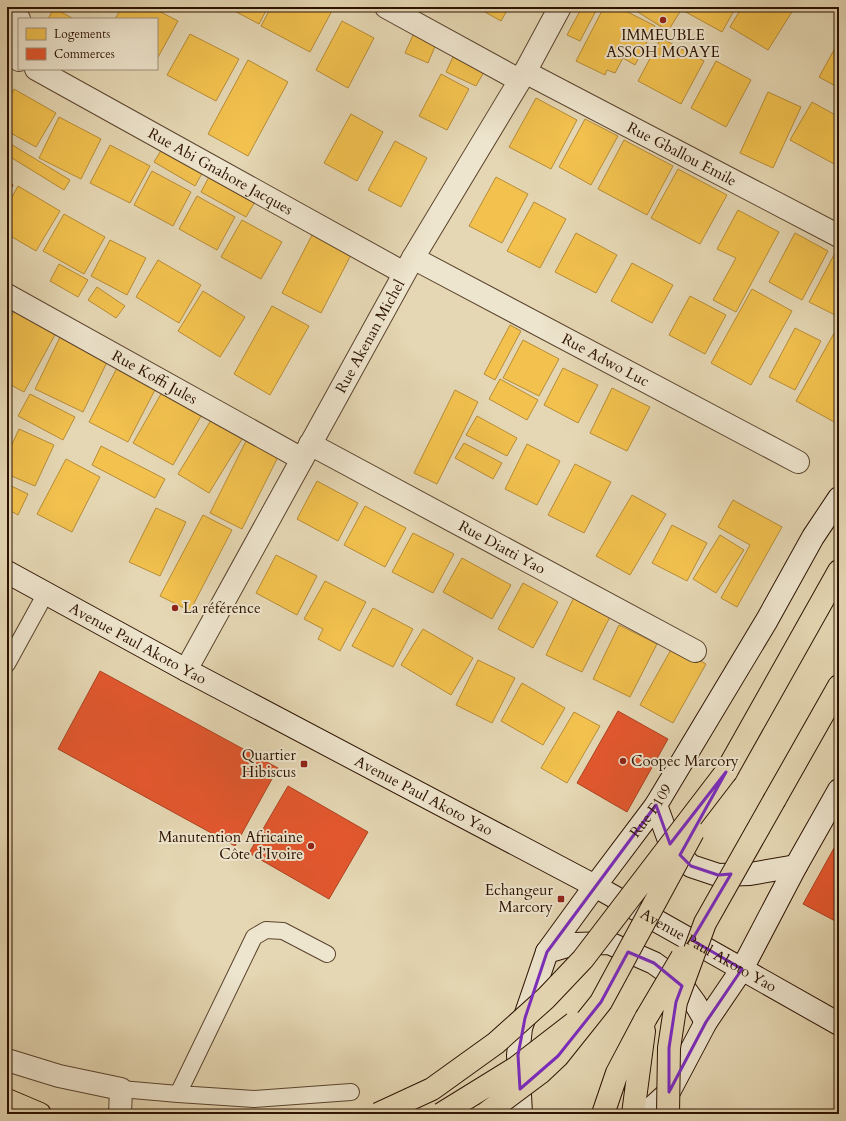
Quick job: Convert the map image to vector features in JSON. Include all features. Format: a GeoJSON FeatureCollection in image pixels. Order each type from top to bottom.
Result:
{"type":"FeatureCollection","features":[{"type":"Feature","properties":{"kind":"highway"},"geometry":{"type":"LineString","coordinates":[[485,1114],[540,1073],[554,1060],[601,1002],[726,772],[839,571]]}},
{"type":"Feature","properties":{"kind":"highway"},"geometry":{"type":"LineString","coordinates":[[668,1114],[669,1048],[676,1002],[705,924],[839,686]]}},
{"type":"Feature","properties":{"kind":"highway"},"geometry":{"type":"LineString","coordinates":[[378,1114],[432,1089],[496,1043],[546,998],[583,958],[726,772]]}},
{"type":"Feature","properties":{"kind":"highway"},"geometry":{"type":"LineString","coordinates":[[603,1114],[617,1073],[646,1018],[775,799]]}},
{"type":"Feature","properties":{"kind":"highway"},"geometry":{"type":"LineString","coordinates":[[441,1114],[517,1067],[601,1002]]}},
{"type":"Feature","properties":{"kind":"highway"},"geometry":{"type":"LineString","coordinates":[[634,1114],[646,1018]]}},
{"type":"Feature","properties":{"kind":"highway"},"geometry":{"type":"LineString","coordinates":[[7,1100],[40,1114]]}},
{"type":"Feature","properties":{"kind":"street"},"geometry":{"type":"LineString","coordinates":[[20,18],[25,7]]}},
{"type":"Feature","properties":{"kind":"street","name":"Rue Gballou Emile"},"geometry":{"type":"LineString","coordinates":[[386,7],[839,236]]}},
{"type":"Feature","properties":{"kind":"street","name":"Rue Akenan Michel"},"geometry":{"type":"LineString","coordinates":[[186,670],[409,265],[522,76],[560,7]]}},
{"type":"Feature","properties":{"kind":"street"},"geometry":{"type":"LineString","coordinates":[[7,43],[18,21]]}},
{"type":"Feature","properties":{"kind":"street"},"geometry":{"type":"LineString","coordinates":[[7,53],[18,59]]}},
{"type":"Feature","properties":{"kind":"street","name":"Rue Abi Gnahore Jacques"},"geometry":{"type":"LineString","coordinates":[[38,70],[409,265]]}},
{"type":"Feature","properties":{"kind":"street","name":"Rue Adwo Luc"},"geometry":{"type":"LineString","coordinates":[[409,265],[798,462]]}},
{"type":"Feature","properties":{"kind":"street","name":"Rue Koffi Jules"},"geometry":{"type":"LineString","coordinates":[[7,295],[306,452]]}},
{"type":"Feature","properties":{"kind":"street","name":"Rue Diatti Yao"},"geometry":{"type":"LineString","coordinates":[[306,452],[695,651]]}},
{"type":"Feature","properties":{"kind":"street","name":"Rue F109"},"geometry":{"type":"LineString","coordinates":[[521,1114],[518,1055],[521,1028],[548,952],[595,886],[656,805],[767,620],[813,537],[839,498]]}},
{"type":"Feature","properties":{"kind":"street","name":"Avenue Paul Akoto Yao"},"geometry":{"type":"LineString","coordinates":[[7,572],[186,670],[595,886],[839,1024]]}},
{"type":"Feature","properties":{"kind":"street"},"geometry":{"type":"LineString","coordinates":[[645,1114],[669,1092],[706,1022],[742,969],[796,866],[839,790]]}},
{"type":"Feature","properties":{"kind":"street"},"geometry":{"type":"LineString","coordinates":[[656,805],[671,846],[691,866],[718,875],[750,874],[796,866]]}},
{"type":"Feature","properties":{"kind":"street"},"geometry":{"type":"LineString","coordinates":[[548,952],[574,944],[609,943],[648,960],[679,981],[695,1003],[706,1022]]}},
{"type":"Feature","properties":{"kind":"street"},"geometry":{"type":"LineString","coordinates":[[7,1060],[58,1076],[121,1089],[120,1114]]}},
{"type":"Feature","properties":{"kind":"lane"},"geometry":{"type":"LineString","coordinates":[[7,664],[46,593]]}},
{"type":"Feature","properties":{"kind":"lane"},"geometry":{"type":"LineString","coordinates":[[178,1094],[254,937],[266,930],[284,931],[327,954]]}},
{"type":"Feature","properties":{"kind":"lane"},"geometry":{"type":"LineString","coordinates":[[121,1089],[254,1099],[351,1092]]}},
{"type":"Feature","properties":{"kind":"highlighted area"},"geometry":{"type":"Polygon","coordinates":[[[726,772],[680,855],[691,866],[718,875],[731,874],[692,940],[742,969],[706,1022],[669,1092],[669,1048],[676,1002],[682,986],[654,963],[628,952],[601,1002],[558,1056],[520,1089],[518,1055],[525,1018],[547,952],[656,805],[670,844],[726,772]]]}},
{"type":"Feature","properties":{"kind":"building: Logements"},"geometry":{"type":"Polygon","coordinates":[[[122,7],[151,7],[178,21],[158,57],[158,18],[116,18],[122,7]]]}},
{"type":"Feature","properties":{"kind":"building: Logements"},"geometry":{"type":"Polygon","coordinates":[[[227,7],[268,7],[259,24],[227,7]]]}},
{"type":"Feature","properties":{"kind":"building: Logements"},"geometry":{"type":"Polygon","coordinates":[[[271,7],[334,7],[310,52],[261,26],[271,7]]]}},
{"type":"Feature","properties":{"kind":"building: Logements"},"geometry":{"type":"Polygon","coordinates":[[[476,7],[509,7],[501,21],[476,7]]]}},
{"type":"Feature","properties":{"kind":"building: Logements"},"geometry":{"type":"Polygon","coordinates":[[[582,7],[598,7],[580,41],[567,35],[582,7]]]}},
{"type":"Feature","properties":{"kind":"building: Logements"},"geometry":{"type":"Polygon","coordinates":[[[604,7],[618,7],[655,26],[635,65],[623,58],[615,73],[607,70],[605,75],[576,61],[604,7]]]}},
{"type":"Feature","properties":{"kind":"building: Logements","name":"IMMEUBLE ASSOH MOAYE"},"geometry":{"type":"Polygon","coordinates":[[[634,7],[683,7],[668,31],[633,9],[634,7]]]}},
{"type":"Feature","properties":{"kind":"building: Logements"},"geometry":{"type":"Polygon","coordinates":[[[686,7],[736,7],[722,32],[684,11],[686,7]]]}},
{"type":"Feature","properties":{"kind":"building: Logements"},"geometry":{"type":"Polygon","coordinates":[[[742,7],[795,7],[768,50],[730,27],[742,7]]]}},
{"type":"Feature","properties":{"kind":"building: Logements"},"geometry":{"type":"Polygon","coordinates":[[[54,8],[72,18],[49,18],[54,8]]]}},
{"type":"Feature","properties":{"kind":"building: Logements"},"geometry":{"type":"Polygon","coordinates":[[[342,21],[374,38],[348,88],[316,70],[342,21]]]}},
{"type":"Feature","properties":{"kind":"building: Logements"},"geometry":{"type":"Polygon","coordinates":[[[190,34],[239,59],[216,101],[167,75],[190,34]]]}},
{"type":"Feature","properties":{"kind":"building: Logements"},"geometry":{"type":"Polygon","coordinates":[[[413,35],[436,44],[428,63],[405,53],[413,35]]]}},
{"type":"Feature","properties":{"kind":"building: Logements"},"geometry":{"type":"Polygon","coordinates":[[[661,38],[704,61],[681,104],[638,81],[661,38]]]}},
{"type":"Feature","properties":{"kind":"building: Logements"},"geometry":{"type":"Polygon","coordinates":[[[839,41],[839,88],[819,77],[839,41]]]}},
{"type":"Feature","properties":{"kind":"building: Logements"},"geometry":{"type":"Polygon","coordinates":[[[453,57],[484,72],[476,86],[446,72],[453,57]]]}},
{"type":"Feature","properties":{"kind":"building: Logements"},"geometry":{"type":"Polygon","coordinates":[[[248,60],[288,82],[248,156],[208,134],[248,60]]]}},
{"type":"Feature","properties":{"kind":"building: Logements"},"geometry":{"type":"Polygon","coordinates":[[[716,61],[751,80],[726,127],[691,108],[716,61]]]}},
{"type":"Feature","properties":{"kind":"building: Logements"},"geometry":{"type":"Polygon","coordinates":[[[441,74],[469,89],[447,130],[419,116],[441,74]]]}},
{"type":"Feature","properties":{"kind":"building: Logements"},"geometry":{"type":"Polygon","coordinates":[[[14,89],[56,113],[36,147],[7,131],[7,102],[14,89]]]}},
{"type":"Feature","properties":{"kind":"building: Logements"},"geometry":{"type":"Polygon","coordinates":[[[768,92],[801,107],[773,168],[740,153],[768,92]]]}},
{"type":"Feature","properties":{"kind":"building: Logements"},"geometry":{"type":"Polygon","coordinates":[[[536,98],[577,120],[551,169],[509,147],[536,98]]]}},
{"type":"Feature","properties":{"kind":"building: Logements"},"geometry":{"type":"Polygon","coordinates":[[[812,102],[839,117],[839,159],[836,165],[790,140],[812,102]]]}},
{"type":"Feature","properties":{"kind":"building: Logements"},"geometry":{"type":"Polygon","coordinates":[[[351,114],[383,132],[357,181],[324,163],[351,114]]]}},
{"type":"Feature","properties":{"kind":"building: Logements"},"geometry":{"type":"Polygon","coordinates":[[[59,117],[101,139],[81,179],[39,158],[59,117]]]}},
{"type":"Feature","properties":{"kind":"building: Logements"},"geometry":{"type":"Polygon","coordinates":[[[585,119],[618,136],[591,185],[559,167],[585,119]]]}},
{"type":"Feature","properties":{"kind":"building: Logements"},"geometry":{"type":"Polygon","coordinates":[[[624,140],[673,166],[647,215],[598,189],[624,140]]]}},
{"type":"Feature","properties":{"kind":"building: Logements"},"geometry":{"type":"Polygon","coordinates":[[[395,141],[427,158],[401,207],[368,190],[395,141]]]}},
{"type":"Feature","properties":{"kind":"building: Logements"},"geometry":{"type":"Polygon","coordinates":[[[9,143],[70,180],[64,190],[7,155],[7,146],[9,143]]]}},
{"type":"Feature","properties":{"kind":"building: Logements"},"geometry":{"type":"Polygon","coordinates":[[[165,144],[205,168],[195,186],[154,162],[165,144]]]}},
{"type":"Feature","properties":{"kind":"building: Logements"},"geometry":{"type":"Polygon","coordinates":[[[110,145],[150,166],[130,203],[90,183],[110,145]]]}},
{"type":"Feature","properties":{"kind":"building: Logements"},"geometry":{"type":"Polygon","coordinates":[[[678,169],[727,195],[700,244],[651,218],[678,169]]]}},
{"type":"Feature","properties":{"kind":"building: Logements"},"geometry":{"type":"Polygon","coordinates":[[[152,171],[191,192],[173,226],[134,205],[152,171]]]}},
{"type":"Feature","properties":{"kind":"building: Logements"},"geometry":{"type":"Polygon","coordinates":[[[210,175],[256,200],[246,217],[201,192],[210,175]]]}},
{"type":"Feature","properties":{"kind":"building: Logements"},"geometry":{"type":"Polygon","coordinates":[[[496,177],[528,194],[502,243],[469,226],[496,177]]]}},
{"type":"Feature","properties":{"kind":"building: Logements"},"geometry":{"type":"Polygon","coordinates":[[[18,186],[60,211],[36,251],[7,234],[7,206],[18,186]]]}},
{"type":"Feature","properties":{"kind":"building: Logements"},"geometry":{"type":"Polygon","coordinates":[[[197,196],[235,217],[217,250],[179,229],[197,196]]]}},
{"type":"Feature","properties":{"kind":"building: Logements"},"geometry":{"type":"Polygon","coordinates":[[[534,202],[566,219],[540,268],[507,251],[534,202]]]}},
{"type":"Feature","properties":{"kind":"building: Logements"},"geometry":{"type":"Polygon","coordinates":[[[738,210],[779,232],[736,312],[713,300],[736,258],[717,249],[738,210]]]}},
{"type":"Feature","properties":{"kind":"building: Logements"},"geometry":{"type":"Polygon","coordinates":[[[64,214],[105,237],[84,274],[43,251],[64,214]]]}},
{"type":"Feature","properties":{"kind":"building: Logements"},"geometry":{"type":"Polygon","coordinates":[[[242,220],[282,242],[261,279],[221,257],[242,220]]]}},
{"type":"Feature","properties":{"kind":"building: Logements"},"geometry":{"type":"Polygon","coordinates":[[[576,233],[617,255],[596,293],[555,272],[576,233]]]}},
{"type":"Feature","properties":{"kind":"building: Logements"},"geometry":{"type":"Polygon","coordinates":[[[795,233],[828,251],[802,300],[769,282],[795,233]]]}},
{"type":"Feature","properties":{"kind":"building: Logements"},"geometry":{"type":"Polygon","coordinates":[[[312,235],[351,255],[321,313],[282,293],[312,235]]]}},
{"type":"Feature","properties":{"kind":"building: Logements"},"geometry":{"type":"Polygon","coordinates":[[[110,240],[146,258],[127,295],[91,276],[110,240]]]}},
{"type":"Feature","properties":{"kind":"building: Logements"},"geometry":{"type":"Polygon","coordinates":[[[835,253],[839,255],[839,317],[809,302],[835,253]]]}},
{"type":"Feature","properties":{"kind":"building: Logements"},"geometry":{"type":"Polygon","coordinates":[[[158,260],[201,285],[179,323],[136,297],[158,260]]]}},
{"type":"Feature","properties":{"kind":"building: Logements"},"geometry":{"type":"Polygon","coordinates":[[[632,263],[673,285],[652,323],[611,301],[632,263]]]}},
{"type":"Feature","properties":{"kind":"building: Logements"},"geometry":{"type":"Polygon","coordinates":[[[59,264],[88,280],[78,297],[50,281],[59,264]]]}},
{"type":"Feature","properties":{"kind":"building: Logements"},"geometry":{"type":"Polygon","coordinates":[[[97,287],[125,306],[116,318],[88,300],[97,287]]]}},
{"type":"Feature","properties":{"kind":"building: Logements"},"geometry":{"type":"Polygon","coordinates":[[[752,289],[792,311],[751,385],[711,363],[752,289]]]}},
{"type":"Feature","properties":{"kind":"building: Logements"},"geometry":{"type":"Polygon","coordinates":[[[203,291],[245,317],[220,357],[178,331],[203,291]]]}},
{"type":"Feature","properties":{"kind":"building: Logements"},"geometry":{"type":"Polygon","coordinates":[[[690,296],[726,315],[705,354],[669,335],[690,296]]]}},
{"type":"Feature","properties":{"kind":"building: Logements"},"geometry":{"type":"Polygon","coordinates":[[[272,306],[309,326],[270,395],[234,374],[272,306]]]}},
{"type":"Feature","properties":{"kind":"building: Logements"},"geometry":{"type":"Polygon","coordinates":[[[14,311],[56,333],[24,392],[7,383],[7,324],[14,311]]]}},
{"type":"Feature","properties":{"kind":"building: Logements"},"geometry":{"type":"Polygon","coordinates":[[[510,325],[521,331],[495,380],[484,374],[510,325]]]}},
{"type":"Feature","properties":{"kind":"building: Logements"},"geometry":{"type":"Polygon","coordinates":[[[795,328],[821,341],[795,390],[769,377],[795,328]]]}},
{"type":"Feature","properties":{"kind":"building: Logements"},"geometry":{"type":"Polygon","coordinates":[[[837,328],[839,329],[839,418],[836,423],[796,401],[837,328]]]}},
{"type":"Feature","properties":{"kind":"building: Logements"},"geometry":{"type":"Polygon","coordinates":[[[61,335],[109,358],[83,412],[35,389],[61,335]]]}},
{"type":"Feature","properties":{"kind":"building: Logements"},"geometry":{"type":"Polygon","coordinates":[[[523,340],[559,359],[539,396],[503,378],[523,340]]]}},
{"type":"Feature","properties":{"kind":"building: Logements"},"geometry":{"type":"Polygon","coordinates":[[[119,364],[158,384],[128,442],[89,422],[119,364]]]}},
{"type":"Feature","properties":{"kind":"building: Logements"},"geometry":{"type":"Polygon","coordinates":[[[563,368],[598,385],[578,423],[544,405],[563,368]]]}},
{"type":"Feature","properties":{"kind":"building: Logements"},"geometry":{"type":"Polygon","coordinates":[[[500,379],[538,400],[527,420],[489,399],[500,379]]]}},
{"type":"Feature","properties":{"kind":"building: Logements"},"geometry":{"type":"Polygon","coordinates":[[[165,387],[205,409],[173,465],[133,443],[165,387]]]}},
{"type":"Feature","properties":{"kind":"building: Logements"},"geometry":{"type":"Polygon","coordinates":[[[612,388],[650,407],[627,451],[590,433],[612,388]]]}},
{"type":"Feature","properties":{"kind":"building: Logements"},"geometry":{"type":"Polygon","coordinates":[[[455,390],[478,402],[437,484],[414,473],[455,390]]]}},
{"type":"Feature","properties":{"kind":"building: Logements"},"geometry":{"type":"Polygon","coordinates":[[[30,394],[75,417],[63,440],[18,416],[30,394]]]}},
{"type":"Feature","properties":{"kind":"building: Logements"},"geometry":{"type":"Polygon","coordinates":[[[216,412],[247,431],[209,493],[178,474],[216,412]]]}},
{"type":"Feature","properties":{"kind":"building: Logements"},"geometry":{"type":"Polygon","coordinates":[[[477,416],[517,438],[507,456],[466,435],[477,416]]]}},
{"type":"Feature","properties":{"kind":"building: Logements"},"geometry":{"type":"Polygon","coordinates":[[[19,429],[54,445],[35,486],[7,474],[7,455],[19,429]]]}},
{"type":"Feature","properties":{"kind":"building: Logements"},"geometry":{"type":"Polygon","coordinates":[[[248,437],[280,453],[242,529],[210,513],[248,437]]]}},
{"type":"Feature","properties":{"kind":"building: Logements"},"geometry":{"type":"Polygon","coordinates":[[[464,443],[502,463],[493,479],[455,458],[464,443]]]}},
{"type":"Feature","properties":{"kind":"building: Logements"},"geometry":{"type":"Polygon","coordinates":[[[527,444],[560,461],[537,505],[505,489],[527,444]]]}},
{"type":"Feature","properties":{"kind":"building: Logements"},"geometry":{"type":"Polygon","coordinates":[[[101,446],[165,479],[155,498],[92,465],[101,446]]]}},
{"type":"Feature","properties":{"kind":"building: Logements"},"geometry":{"type":"Polygon","coordinates":[[[66,459],[100,477],[72,532],[37,514],[66,459]]]}},
{"type":"Feature","properties":{"kind":"building: Logements"},"geometry":{"type":"Polygon","coordinates":[[[575,464],[611,482],[584,533],[548,515],[575,464]]]}},
{"type":"Feature","properties":{"kind":"building: Logements"},"geometry":{"type":"Polygon","coordinates":[[[317,481],[358,503],[338,541],[297,519],[317,481]]]}},
{"type":"Feature","properties":{"kind":"building: Logements"},"geometry":{"type":"Polygon","coordinates":[[[7,484],[28,494],[18,515],[7,509],[7,484]]]}},
{"type":"Feature","properties":{"kind":"building: Logements"},"geometry":{"type":"Polygon","coordinates":[[[632,495],[666,514],[630,575],[596,556],[632,495]]]}},
{"type":"Feature","properties":{"kind":"building: Logements"},"geometry":{"type":"Polygon","coordinates":[[[733,500],[782,527],[737,607],[721,598],[750,545],[718,527],[733,500]]]}},
{"type":"Feature","properties":{"kind":"building: Logements"},"geometry":{"type":"Polygon","coordinates":[[[365,506],[406,528],[385,567],[344,545],[365,506]]]}},
{"type":"Feature","properties":{"kind":"building: Logements"},"geometry":{"type":"Polygon","coordinates":[[[156,508],[186,522],[160,576],[129,562],[156,508]]]}},
{"type":"Feature","properties":{"kind":"building: Logements"},"geometry":{"type":"Polygon","coordinates":[[[203,515],[232,530],[190,611],[160,596],[203,515]]]}},
{"type":"Feature","properties":{"kind":"building: Logements"},"geometry":{"type":"Polygon","coordinates":[[[672,525],[707,543],[687,581],[652,563],[672,525]]]}},
{"type":"Feature","properties":{"kind":"building: Logements"},"geometry":{"type":"Polygon","coordinates":[[[413,533],[454,554],[433,593],[392,572],[413,533]]]}},
{"type":"Feature","properties":{"kind":"building: Logements"},"geometry":{"type":"Polygon","coordinates":[[[720,535],[744,550],[716,593],[693,579],[720,535]]]}},
{"type":"Feature","properties":{"kind":"building: Logements"},"geometry":{"type":"Polygon","coordinates":[[[276,555],[317,576],[297,615],[256,593],[276,555]]]}},
{"type":"Feature","properties":{"kind":"building: Logements"},"geometry":{"type":"Polygon","coordinates":[[[462,558],[511,585],[492,619],[443,592],[462,558]]]}},
{"type":"Feature","properties":{"kind":"building: Logements"},"geometry":{"type":"Polygon","coordinates":[[[325,581],[366,602],[340,651],[318,639],[323,629],[304,619],[325,581]]]}},
{"type":"Feature","properties":{"kind":"building: Logements"},"geometry":{"type":"Polygon","coordinates":[[[523,583],[558,602],[533,648],[498,629],[523,583]]]}},
{"type":"Feature","properties":{"kind":"building: Logements"},"geometry":{"type":"Polygon","coordinates":[[[576,593],[613,611],[582,672],[546,655],[576,593]]]}},
{"type":"Feature","properties":{"kind":"building: Logements"},"geometry":{"type":"Polygon","coordinates":[[[373,608],[413,629],[393,667],[352,646],[373,608]]]}},
{"type":"Feature","properties":{"kind":"building: Logements"},"geometry":{"type":"Polygon","coordinates":[[[619,625],[657,644],[630,697],[593,679],[619,625]]]}},
{"type":"Feature","properties":{"kind":"building: Logements"},"geometry":{"type":"Polygon","coordinates":[[[423,629],[473,658],[451,695],[401,665],[423,629]]]}},
{"type":"Feature","properties":{"kind":"building: Logements"},"geometry":{"type":"Polygon","coordinates":[[[673,646],[706,664],[673,723],[640,705],[673,646]]]}},
{"type":"Feature","properties":{"kind":"building: Logements"},"geometry":{"type":"Polygon","coordinates":[[[478,660],[515,678],[492,723],[456,705],[478,660]]]}},
{"type":"Feature","properties":{"kind":"building: Logements"},"geometry":{"type":"Polygon","coordinates":[[[522,683],[565,708],[543,745],[501,721],[522,683]]]}},
{"type":"Feature","properties":{"kind":"building: Logements"},"geometry":{"type":"Polygon","coordinates":[[[574,712],[600,726],[567,783],[541,768],[574,712]]]}},
{"type":"Feature","properties":{"kind":"building: Commerces"},"geometry":{"type":"Polygon","coordinates":[[[7,182],[13,185],[7,195],[7,182]]]}},
{"type":"Feature","properties":{"kind":"building: Commerces"},"geometry":{"type":"Polygon","coordinates":[[[100,671],[278,768],[235,846],[58,749],[100,671]]]}},
{"type":"Feature","properties":{"kind":"building: Commerces","name":"Coopec Marcory"},"geometry":{"type":"Polygon","coordinates":[[[618,711],[668,739],[627,812],[577,783],[618,711]]]}},
{"type":"Feature","properties":{"kind":"building: Commerces"},"geometry":{"type":"Polygon","coordinates":[[[288,786],[368,832],[329,899],[249,853],[288,786]]]}},
{"type":"Feature","properties":{"kind":"building: Commerces"},"geometry":{"type":"Polygon","coordinates":[[[834,848],[839,850],[839,923],[803,904],[834,848]]]}},
{"type":"Feature","properties":{"kind":"place","name":"IMMEUBLE ASSOH MOAYE"},"geometry":{"type":"Point","coordinates":[663,20]}},
{"type":"Feature","properties":{"kind":"place","name":"La référence"},"geometry":{"type":"Point","coordinates":[175,608]}},
{"type":"Feature","properties":{"kind":"place","name":"Coopec Marcory"},"geometry":{"type":"Point","coordinates":[623,761]}},
{"type":"Feature","properties":{"kind":"place","name":"Quartier Hibiscus"},"geometry":{"type":"Point","coordinates":[304,764]}},
{"type":"Feature","properties":{"kind":"place","name":"Manutention Africaine Côte d’Ivoire"},"geometry":{"type":"Point","coordinates":[311,846]}},
{"type":"Feature","properties":{"kind":"place","name":"Echangeur Marcory"},"geometry":{"type":"Point","coordinates":[561,899]}}]}
